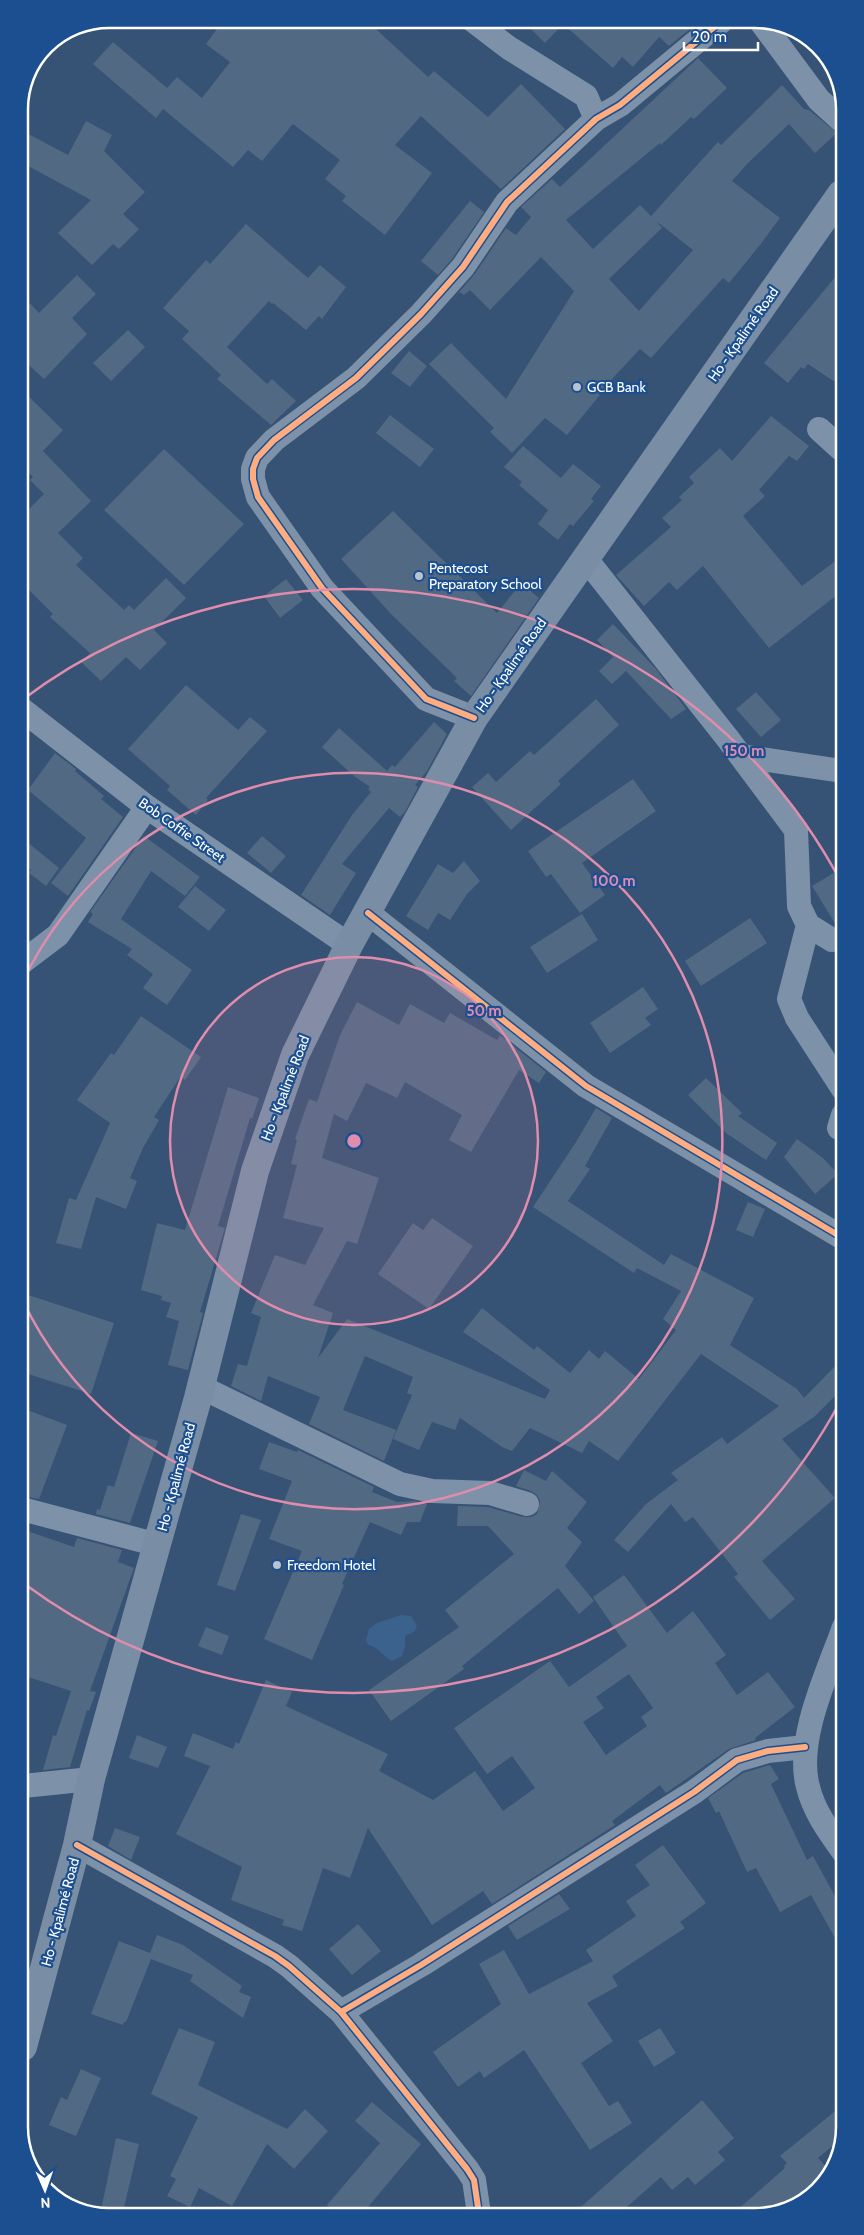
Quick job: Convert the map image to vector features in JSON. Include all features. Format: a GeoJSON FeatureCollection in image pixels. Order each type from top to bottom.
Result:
{"type":"FeatureCollection","features":[{"type":"Feature","properties":{"kind":"main road","name":"Ho - Kpalimé Road"},"geometry":{"type":"LineString","coordinates":[[28,2028],[77,1845],[91,1778],[201,1387],[255,1171],[295,1055],[349,945],[474,718],[836,201]]}},
{"type":"Feature","properties":{"kind":"street"},"geometry":{"type":"LineString","coordinates":[[484,28],[503,43],[586,96],[596,119]]}},
{"type":"Feature","properties":{"kind":"street"},"geometry":{"type":"LineString","coordinates":[[474,718],[426,699],[322,588],[258,497],[253,479],[253,469],[257,458],[274,440],[356,378],[421,314],[463,267],[507,202],[596,119],[620,105],[713,28]]}},
{"type":"Feature","properties":{"kind":"street"},"geometry":{"type":"LineString","coordinates":[[766,29],[819,100],[836,115]]}},
{"type":"Feature","properties":{"kind":"street"},"geometry":{"type":"LineString","coordinates":[[819,428],[836,444]]}},
{"type":"Feature","properties":{"kind":"street"},"geometry":{"type":"LineString","coordinates":[[586,559],[741,756],[796,830],[799,906],[808,924],[832,940],[836,939]]}},
{"type":"Feature","properties":{"kind":"street","name":"Bob Coffie Street"},"geometry":{"type":"LineString","coordinates":[[28,714],[147,807],[349,945]]}},
{"type":"Feature","properties":{"kind":"street"},"geometry":{"type":"LineString","coordinates":[[741,756],[836,770]]}},
{"type":"Feature","properties":{"kind":"street"},"geometry":{"type":"LineString","coordinates":[[28,958],[58,935],[147,807]]}},
{"type":"Feature","properties":{"kind":"street"},"geometry":{"type":"LineString","coordinates":[[368,912],[586,1086],[836,1234]]}},
{"type":"Feature","properties":{"kind":"street"},"geometry":{"type":"LineString","coordinates":[[808,924],[789,998],[797,1018],[836,1078]]}},
{"type":"Feature","properties":{"kind":"street"},"geometry":{"type":"LineString","coordinates":[[201,1387],[400,1484],[432,1491],[490,1493],[527,1504]]}},
{"type":"Feature","properties":{"kind":"street"},"geometry":{"type":"LineString","coordinates":[[28,1511],[158,1545]]}},
{"type":"Feature","properties":{"kind":"street"},"geometry":{"type":"LineString","coordinates":[[836,1649],[812,1715],[805,1747],[807,1786],[822,1822],[836,1841]]}},
{"type":"Feature","properties":{"kind":"street"},"geometry":{"type":"LineString","coordinates":[[341,2012],[421,1965],[694,1792],[737,1760],[768,1751],[805,1747]]}},
{"type":"Feature","properties":{"kind":"street"},"geometry":{"type":"LineString","coordinates":[[28,1785],[91,1778]]}},
{"type":"Feature","properties":{"kind":"street"},"geometry":{"type":"LineString","coordinates":[[77,1845],[275,1956],[341,2012],[467,2169],[474,2180],[478,2208]]}},
{"type":"Feature","properties":{"kind":"water"},"geometry":{"type":"Polygon","coordinates":[[[401,1615],[411,1616],[417,1626],[414,1632],[405,1636],[405,1647],[402,1656],[392,1661],[368,1645],[366,1640],[369,1629],[377,1623],[401,1615]]]}},
{"type":"Feature","properties":{"kind":"building"},"geometry":{"type":"Polygon","coordinates":[[[218,28],[375,28],[428,77],[434,71],[488,117],[521,84],[565,129],[501,189],[421,116],[395,145],[432,173],[385,235],[342,201],[346,196],[325,179],[340,160],[293,124],[262,161],[248,150],[233,167],[163,109],[156,118],[93,64],[113,42],[167,88],[177,77],[202,98],[230,62],[206,44],[218,28]]]}},
{"type":"Feature","properties":{"kind":"building"},"geometry":{"type":"Polygon","coordinates":[[[530,28],[559,28],[545,43],[530,28]]]}},
{"type":"Feature","properties":{"kind":"building"},"geometry":{"type":"Polygon","coordinates":[[[568,28],[690,29],[669,46],[659,37],[633,67],[622,57],[613,68],[568,28]]]}},
{"type":"Feature","properties":{"kind":"building"},"geometry":{"type":"Polygon","coordinates":[[[698,58],[727,88],[694,119],[691,117],[661,145],[660,143],[566,220],[593,249],[640,205],[651,216],[718,142],[721,145],[782,85],[804,109],[809,110],[836,132],[815,153],[789,124],[748,163],[732,181],[780,218],[760,245],[729,283],[723,278],[651,358],[640,349],[598,394],[600,395],[567,435],[545,418],[512,453],[490,432],[494,428],[429,364],[451,343],[506,399],[574,291],[541,257],[490,310],[470,290],[464,295],[459,292],[474,275],[506,228],[516,235],[531,217],[521,207],[552,179],[560,187],[698,58]],[[656,221],[662,228],[609,279],[639,311],[693,250],[656,221]]]}},
{"type":"Feature","properties":{"kind":"building"},"geometry":{"type":"Polygon","coordinates":[[[86,121],[112,135],[104,151],[145,192],[123,214],[139,229],[119,249],[113,244],[92,265],[58,233],[91,200],[28,166],[28,134],[68,155],[86,121]]]}},
{"type":"Feature","properties":{"kind":"building"},"geometry":{"type":"Polygon","coordinates":[[[470,201],[484,212],[452,259],[438,275],[421,261],[470,201]]]}},
{"type":"Feature","properties":{"kind":"building"},"geometry":{"type":"Polygon","coordinates":[[[246,224],[308,278],[320,265],[346,287],[322,319],[319,316],[306,330],[269,301],[227,347],[267,384],[272,379],[296,401],[271,425],[217,379],[221,375],[182,339],[189,331],[163,308],[206,260],[210,264],[246,224]]]}},
{"type":"Feature","properties":{"kind":"building"},"geometry":{"type":"Polygon","coordinates":[[[77,275],[96,294],[72,318],[87,334],[44,379],[28,364],[28,301],[39,313],[77,275]]]}},
{"type":"Feature","properties":{"kind":"building"},"geometry":{"type":"Polygon","coordinates":[[[836,276],[836,383],[808,364],[804,369],[801,367],[788,383],[764,363],[836,276]]]}},
{"type":"Feature","properties":{"kind":"building"},"geometry":{"type":"Polygon","coordinates":[[[128,330],[145,347],[111,381],[93,363],[128,330]]]}},
{"type":"Feature","properties":{"kind":"building"},"geometry":{"type":"Polygon","coordinates":[[[409,351],[427,366],[410,387],[391,373],[409,351]]]}},
{"type":"Feature","properties":{"kind":"building"},"geometry":{"type":"Polygon","coordinates":[[[28,396],[63,430],[43,451],[91,501],[58,533],[83,558],[76,565],[124,610],[129,605],[134,610],[166,578],[186,598],[154,630],[167,643],[140,670],[126,657],[101,681],[81,662],[90,653],[50,617],[53,614],[28,589],[28,510],[44,494],[30,480],[33,477],[28,472],[28,396]]]}},
{"type":"Feature","properties":{"kind":"building"},"geometry":{"type":"Polygon","coordinates":[[[390,415],[434,449],[420,467],[376,433],[390,415]]]}},
{"type":"Feature","properties":{"kind":"building"},"geometry":{"type":"Polygon","coordinates":[[[771,416],[809,446],[797,461],[789,456],[759,490],[765,496],[743,516],[802,586],[836,560],[836,596],[769,648],[703,566],[677,590],[669,582],[644,606],[616,575],[671,527],[662,518],[682,500],[679,497],[694,483],[689,477],[720,448],[732,461],[771,416]]]}},
{"type":"Feature","properties":{"kind":"building"},"geometry":{"type":"Polygon","coordinates":[[[523,446],[561,478],[573,464],[601,486],[591,499],[594,501],[573,526],[570,524],[558,540],[538,524],[548,510],[519,485],[522,482],[504,467],[523,446]]]}},
{"type":"Feature","properties":{"kind":"building"},"geometry":{"type":"Polygon","coordinates":[[[164,449],[244,524],[184,585],[104,510],[164,449]]]}},
{"type":"Feature","properties":{"kind":"building","name":"Pentecost Preparatory School"},"geometry":{"type":"Polygon","coordinates":[[[393,511],[497,613],[521,583],[539,598],[471,696],[454,681],[457,678],[391,614],[341,559],[393,511]]]}},
{"type":"Feature","properties":{"kind":"building"},"geometry":{"type":"Polygon","coordinates":[[[286,579],[303,600],[280,618],[264,596],[286,579]]]}},
{"type":"Feature","properties":{"kind":"building"},"geometry":{"type":"Polygon","coordinates":[[[613,624],[656,669],[686,709],[671,719],[626,671],[612,684],[599,671],[613,657],[597,640],[613,624]]]}},
{"type":"Feature","properties":{"kind":"building"},"geometry":{"type":"Polygon","coordinates":[[[186,685],[238,730],[250,717],[267,731],[206,798],[208,800],[196,815],[167,790],[170,786],[128,749],[186,685]]]}},
{"type":"Feature","properties":{"kind":"building"},"geometry":{"type":"Polygon","coordinates":[[[756,692],[781,720],[761,737],[736,709],[756,692]]]}},
{"type":"Feature","properties":{"kind":"building"},"geometry":{"type":"Polygon","coordinates":[[[596,699],[619,725],[558,781],[561,784],[511,830],[472,787],[488,773],[496,782],[530,751],[534,755],[596,699]]]}},
{"type":"Feature","properties":{"kind":"building"},"geometry":{"type":"Polygon","coordinates":[[[434,722],[447,734],[427,771],[415,785],[418,787],[405,812],[400,817],[389,808],[342,864],[356,873],[330,915],[301,895],[352,815],[371,792],[368,789],[370,787],[354,776],[322,747],[339,728],[387,771],[392,765],[395,767],[434,722]]]}},
{"type":"Feature","properties":{"kind":"building"},"geometry":{"type":"Polygon","coordinates":[[[55,753],[76,769],[75,771],[104,796],[101,799],[123,817],[68,896],[51,883],[86,838],[28,790],[55,753]]]}},
{"type":"Feature","properties":{"kind":"building"},"geometry":{"type":"Polygon","coordinates":[[[633,779],[656,811],[582,863],[605,895],[580,913],[551,874],[546,877],[528,851],[633,779]]]}},
{"type":"Feature","properties":{"kind":"building"},"geometry":{"type":"Polygon","coordinates":[[[144,836],[200,877],[185,896],[151,871],[121,919],[192,970],[167,1005],[143,988],[153,974],[127,955],[132,949],[88,922],[93,914],[90,912],[144,836]]]}},
{"type":"Feature","properties":{"kind":"building"},"geometry":{"type":"Polygon","coordinates":[[[262,836],[286,856],[271,873],[247,853],[262,836]]]}},
{"type":"Feature","properties":{"kind":"building"},"geometry":{"type":"Polygon","coordinates":[[[28,843],[59,868],[46,886],[29,873],[31,870],[28,868],[28,843]]]}},
{"type":"Feature","properties":{"kind":"building"},"geometry":{"type":"Polygon","coordinates":[[[464,861],[480,881],[467,894],[450,920],[438,913],[428,930],[406,916],[438,864],[453,873],[464,861]]]}},
{"type":"Feature","properties":{"kind":"building"},"geometry":{"type":"Polygon","coordinates":[[[836,872],[836,925],[812,886],[836,872]]]}},
{"type":"Feature","properties":{"kind":"building"},"geometry":{"type":"Polygon","coordinates":[[[195,886],[226,910],[209,931],[178,907],[195,886]]]}},
{"type":"Feature","properties":{"kind":"building"},"geometry":{"type":"Polygon","coordinates":[[[582,914],[598,940],[547,973],[530,947],[582,914]]]}},
{"type":"Feature","properties":{"kind":"building"},"geometry":{"type":"Polygon","coordinates":[[[750,918],[767,943],[701,986],[685,961],[750,918]]]}},
{"type":"Feature","properties":{"kind":"building"},"geometry":{"type":"Polygon","coordinates":[[[643,987],[658,1009],[645,1018],[651,1025],[610,1053],[590,1023],[643,987]]]}},
{"type":"Feature","properties":{"kind":"building"},"geometry":{"type":"Polygon","coordinates":[[[357,1002],[399,1025],[410,1004],[444,1023],[450,1013],[497,1040],[500,1035],[546,1072],[539,1083],[519,1070],[471,1152],[449,1140],[462,1115],[405,1082],[397,1098],[366,1083],[347,1121],[334,1114],[322,1158],[379,1178],[357,1244],[347,1241],[313,1305],[333,1313],[318,1358],[347,1319],[545,1399],[550,1390],[463,1332],[482,1308],[534,1350],[537,1346],[570,1373],[589,1350],[599,1359],[605,1351],[639,1379],[676,1330],[663,1319],[681,1291],[637,1268],[634,1273],[533,1207],[596,1108],[612,1118],[585,1166],[590,1169],[568,1201],[664,1265],[671,1254],[754,1298],[730,1345],[797,1389],[804,1398],[836,1365],[836,1395],[814,1417],[782,1439],[835,1498],[762,1561],[795,1599],[770,1620],[734,1577],[738,1574],[693,1517],[685,1522],[671,1504],[628,1552],[614,1540],[646,1504],[678,1480],[671,1473],[722,1437],[727,1444],[779,1406],[701,1354],[618,1461],[589,1441],[582,1453],[530,1428],[512,1451],[502,1447],[460,1418],[455,1430],[432,1422],[419,1450],[393,1439],[412,1395],[407,1393],[413,1377],[365,1356],[343,1410],[396,1430],[384,1461],[309,1424],[320,1397],[268,1376],[261,1401],[231,1386],[238,1364],[247,1366],[261,1317],[251,1313],[275,1255],[305,1265],[324,1228],[283,1218],[297,1165],[291,1164],[297,1140],[295,1139],[309,1099],[317,1102],[340,1035],[357,1002]]]}},
{"type":"Feature","properties":{"kind":"building"},"geometry":{"type":"Polygon","coordinates":[[[141,1016],[201,1057],[185,1080],[181,1076],[154,1117],[159,1120],[143,1148],[130,1178],[137,1181],[126,1209],[96,1197],[81,1249],[56,1243],[69,1198],[76,1200],[110,1123],[77,1100],[111,1053],[114,1055],[141,1016]]]}},
{"type":"Feature","properties":{"kind":"building"},"geometry":{"type":"Polygon","coordinates":[[[706,1078],[742,1113],[738,1116],[777,1143],[766,1160],[726,1133],[688,1095],[706,1078]]]}},
{"type":"Feature","properties":{"kind":"building"},"geometry":{"type":"Polygon","coordinates":[[[228,1087],[259,1098],[252,1119],[250,1118],[218,1226],[225,1228],[200,1312],[203,1313],[188,1370],[168,1365],[179,1321],[166,1317],[171,1303],[161,1300],[162,1296],[141,1290],[157,1223],[185,1230],[228,1087]]]}},
{"type":"Feature","properties":{"kind":"building"},"geometry":{"type":"Polygon","coordinates":[[[797,1139],[823,1158],[836,1172],[836,1176],[815,1194],[784,1157],[797,1139]]]}},
{"type":"Feature","properties":{"kind":"building"},"geometry":{"type":"Polygon","coordinates":[[[748,1202],[765,1209],[753,1237],[736,1230],[748,1202]]]}},
{"type":"Feature","properties":{"kind":"building"},"geometry":{"type":"Polygon","coordinates":[[[432,1218],[473,1246],[429,1309],[378,1274],[413,1223],[423,1230],[432,1218]]]}},
{"type":"Feature","properties":{"kind":"building"},"geometry":{"type":"Polygon","coordinates":[[[28,1295],[114,1323],[91,1394],[28,1374],[28,1295]]]}},
{"type":"Feature","properties":{"kind":"building"},"geometry":{"type":"Polygon","coordinates":[[[28,1410],[67,1425],[39,1499],[28,1497],[28,1410]]]}},
{"type":"Feature","properties":{"kind":"building"},"geometry":{"type":"Polygon","coordinates":[[[131,1433],[158,1441],[130,1523],[96,1514],[97,1509],[100,1510],[108,1485],[114,1487],[131,1433]]]}},
{"type":"Feature","properties":{"kind":"building"},"geometry":{"type":"Polygon","coordinates":[[[269,1442],[297,1452],[298,1450],[374,1487],[372,1492],[397,1502],[414,1501],[427,1504],[420,1522],[407,1522],[401,1535],[370,1522],[342,1584],[344,1585],[312,1660],[264,1639],[302,1551],[269,1539],[292,1481],[259,1469],[269,1442]]]}},
{"type":"Feature","properties":{"kind":"building"},"geometry":{"type":"Polygon","coordinates":[[[524,1470],[546,1481],[552,1471],[587,1502],[567,1528],[582,1542],[565,1566],[594,1601],[579,1614],[558,1588],[462,1666],[464,1669],[391,1721],[369,1690],[459,1627],[445,1610],[514,1554],[488,1526],[457,1526],[458,1506],[488,1507],[523,1517],[531,1517],[537,1514],[540,1501],[537,1495],[516,1486],[524,1470]]]}},
{"type":"Feature","properties":{"kind":"building"},"geometry":{"type":"Polygon","coordinates":[[[241,1514],[261,1520],[235,1591],[217,1585],[241,1514]]]}},
{"type":"Feature","properties":{"kind":"building"},"geometry":{"type":"Polygon","coordinates":[[[28,1531],[74,1547],[77,1538],[122,1550],[118,1562],[134,1568],[90,1691],[96,1692],[89,1711],[87,1710],[70,1767],[43,1770],[53,1735],[56,1736],[71,1691],[28,1677],[28,1531]]]}},
{"type":"Feature","properties":{"kind":"building"},"geometry":{"type":"Polygon","coordinates":[[[624,1575],[667,1633],[693,1611],[726,1655],[715,1663],[737,1695],[768,1672],[795,1707],[755,1738],[756,1740],[729,1749],[666,1793],[660,1785],[612,1821],[615,1825],[492,1904],[483,1891],[432,1925],[368,1828],[350,1878],[323,1868],[302,1931],[282,1925],[284,1920],[231,1900],[242,1867],[176,1834],[210,1766],[184,1756],[193,1733],[233,1749],[236,1742],[239,1744],[266,1680],[292,1692],[286,1706],[388,1754],[379,1771],[433,1800],[475,1771],[503,1811],[535,1788],[512,1756],[487,1774],[454,1728],[550,1661],[569,1687],[627,1646],[593,1597],[624,1575]],[[629,1674],[596,1697],[604,1708],[583,1722],[606,1755],[647,1726],[641,1717],[653,1708],[629,1674]]]}},
{"type":"Feature","properties":{"kind":"building"},"geometry":{"type":"Polygon","coordinates":[[[206,1627],[229,1636],[222,1655],[198,1646],[206,1627]]]}},
{"type":"Feature","properties":{"kind":"building"},"geometry":{"type":"Polygon","coordinates":[[[137,1735],[167,1747],[158,1768],[129,1758],[137,1735]]]}},
{"type":"Feature","properties":{"kind":"building"},"geometry":{"type":"Polygon","coordinates":[[[770,1765],[779,1779],[771,1784],[807,1860],[813,1856],[836,1898],[836,1940],[811,1895],[780,1912],[756,1868],[747,1872],[719,1811],[716,1813],[708,1798],[743,1773],[770,1765]]]}},
{"type":"Feature","properties":{"kind":"building"},"geometry":{"type":"Polygon","coordinates":[[[115,1828],[140,1837],[131,1860],[108,1846],[115,1828]]]}},
{"type":"Feature","properties":{"kind":"building"},"geometry":{"type":"Polygon","coordinates":[[[663,1845],[706,1903],[680,1922],[685,1928],[612,1976],[618,1986],[587,2003],[613,2041],[581,2063],[609,2106],[618,2101],[632,2123],[590,2150],[524,2050],[484,2078],[480,2071],[458,2087],[433,2052],[501,2004],[479,1964],[504,1950],[529,1994],[593,1961],[586,1950],[636,1916],[626,1901],[650,1885],[635,1865],[663,1845]]]}},
{"type":"Feature","properties":{"kind":"building"},"geometry":{"type":"Polygon","coordinates":[[[559,1894],[570,1909],[517,1940],[508,1926],[559,1894]]]}},
{"type":"Feature","properties":{"kind":"building"},"geometry":{"type":"Polygon","coordinates":[[[358,1924],[381,1951],[352,1975],[329,1949],[358,1924]]]}},
{"type":"Feature","properties":{"kind":"building"},"geometry":{"type":"Polygon","coordinates":[[[157,1935],[183,1945],[242,1986],[239,1992],[251,1997],[243,2018],[190,1981],[193,1975],[151,1959],[126,2022],[123,2025],[91,2014],[119,1941],[150,1953],[157,1935]]]}},
{"type":"Feature","properties":{"kind":"building"},"geometry":{"type":"Polygon","coordinates":[[[179,2028],[215,2042],[198,2085],[287,2129],[305,2109],[328,2131],[294,2169],[267,2144],[232,2206],[199,2188],[190,2207],[167,2196],[176,2179],[170,2176],[198,2117],[151,2094],[179,2028]]]}},
{"type":"Feature","properties":{"kind":"building"},"geometry":{"type":"Polygon","coordinates":[[[660,2028],[676,2053],[654,2067],[638,2041],[660,2028]]]}},
{"type":"Feature","properties":{"kind":"building"},"geometry":{"type":"Polygon","coordinates":[[[81,2069],[101,2078],[76,2136],[49,2125],[61,2097],[67,2100],[81,2069]]]}},
{"type":"Feature","properties":{"kind":"building"},"geometry":{"type":"Polygon","coordinates":[[[702,2100],[734,2138],[718,2152],[725,2160],[695,2185],[688,2177],[672,2190],[661,2177],[626,2208],[580,2208],[702,2100]]]}},
{"type":"Feature","properties":{"kind":"building"},"geometry":{"type":"Polygon","coordinates":[[[372,2102],[421,2144],[368,2207],[330,2207],[327,2205],[380,2143],[355,2121],[372,2102]]]}},
{"type":"Feature","properties":{"kind":"building"},"geometry":{"type":"Polygon","coordinates":[[[836,2110],[834,2144],[818,2158],[826,2167],[813,2184],[796,2197],[782,2203],[756,2208],[740,2208],[785,2168],[784,2166],[787,2163],[780,2156],[836,2110]]]}},
{"type":"Feature","properties":{"kind":"building"},"geometry":{"type":"Polygon","coordinates":[[[116,2138],[139,2144],[124,2207],[102,2207],[116,2138]]]}},
{"type":"Feature","properties":{"kind":"cycle path"},"geometry":{"type":"LineString","coordinates":[[474,718],[426,699],[322,588],[258,497],[253,479],[253,469],[257,458],[274,440],[356,378],[421,314],[463,267],[507,202],[596,119],[620,105],[713,28]]}},
{"type":"Feature","properties":{"kind":"cycle path"},"geometry":{"type":"LineString","coordinates":[[368,913],[586,1086],[836,1234]]}},
{"type":"Feature","properties":{"kind":"cycle path"},"geometry":{"type":"LineString","coordinates":[[341,2012],[421,1965],[694,1792],[737,1760],[768,1751],[805,1747]]}},
{"type":"Feature","properties":{"kind":"cycle path"},"geometry":{"type":"LineString","coordinates":[[77,1845],[275,1956],[341,2012],[467,2169],[474,2180],[478,2208]]}},
{"type":"Feature","properties":{"kind":"place","name":"GCB Bank"},"geometry":{"type":"Point","coordinates":[577,387]}},
{"type":"Feature","properties":{"kind":"place","name":"Pentecost Preparatory School"},"geometry":{"type":"Point","coordinates":[419,576]}},
{"type":"Feature","properties":{"kind":"place","name":"Freedom Hotel"},"geometry":{"type":"Point","coordinates":[277,1565]}}]}
